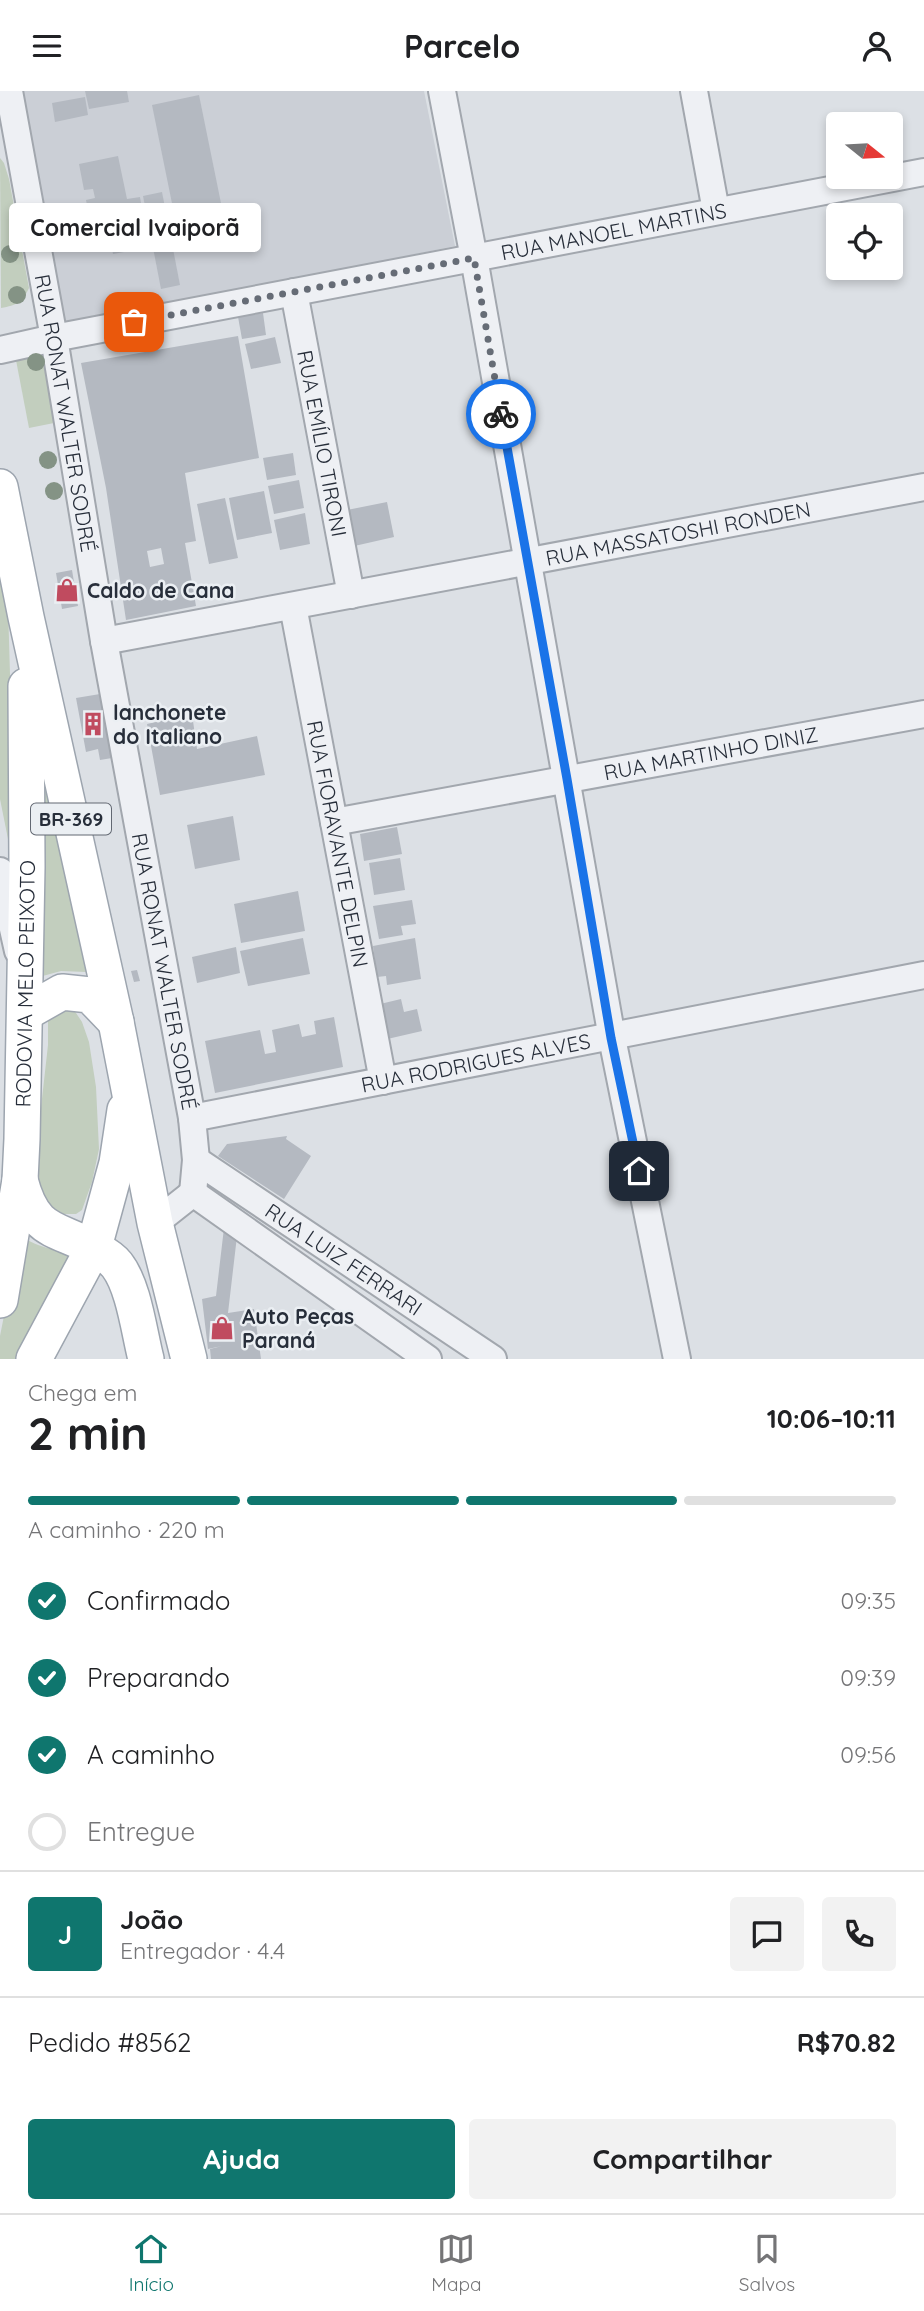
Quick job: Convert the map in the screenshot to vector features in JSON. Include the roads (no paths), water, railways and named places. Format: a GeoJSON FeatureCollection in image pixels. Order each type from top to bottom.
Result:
{"type":"FeatureCollection","features":[{"type":"Feature","properties":{"kind":"main road","name":"RODOVIA MELO PEIXOTO"},"geometry":{"type":"LineString","coordinates":[[0,487],[26,617],[116,1022],[155,1223],[189,1359]]}},
{"type":"Feature","properties":{"kind":"main road","name":"RODOVIA MELO PEIXOTO"},"geometry":{"type":"LineString","coordinates":[[0,1300],[20,1180],[11,1140],[25,1013],[26,617]]}},
{"type":"Feature","properties":{"kind":"main road"},"geometry":{"type":"LineString","coordinates":[[25,1013],[62,992],[90,995],[116,1022]]}},
{"type":"Feature","properties":{"kind":"main road"},"geometry":{"type":"LineString","coordinates":[[34,1359],[94,1247],[117,1163],[128,1086]]}},
{"type":"Feature","properties":{"kind":"main road","name":"BR-369"},"geometry":{"type":"LineString","coordinates":[[20,1180],[24,1199],[34,1216],[46,1227],[94,1247],[118,1266],[129,1290],[146,1359]]}},
{"type":"Feature","properties":{"kind":"street","name":"RUA RONAT WALTER SODRÉ"},"geometry":{"type":"LineString","coordinates":[[9,91],[54,338],[104,641],[192,1118],[196,1160],[193,1193]]}},
{"type":"Feature","properties":{"kind":"street"},"geometry":{"type":"LineString","coordinates":[[442,91],[567,779],[611,1038],[677,1359]]}},
{"type":"Feature","properties":{"kind":"street"},"geometry":{"type":"LineString","coordinates":[[694,91],[716,211]]}},
{"type":"Feature","properties":{"kind":"street","name":"RUA MANOEL MARTINS"},"geometry":{"type":"LineString","coordinates":[[0,350],[924,171]]}},
{"type":"Feature","properties":{"kind":"street","name":"RUA EMÍLIO TIRONI"},"geometry":{"type":"LineString","coordinates":[[294,292],[351,595]]}},
{"type":"Feature","properties":{"kind":"street","name":"RUA MASSATOSHI RONDEN"},"geometry":{"type":"LineString","coordinates":[[104,641],[924,487]]}},
{"type":"Feature","properties":{"kind":"street","name":"RUA FIORAVANTE DELPIN"},"geometry":{"type":"LineString","coordinates":[[293,606],[383,1081]]}},
{"type":"Feature","properties":{"kind":"street","name":"RUA MARTINHO DINIZ"},"geometry":{"type":"LineString","coordinates":[[334,822],[924,714]]}},
{"type":"Feature","properties":{"kind":"street"},"geometry":{"type":"LineString","coordinates":[[0,871],[25,979]]}},
{"type":"Feature","properties":{"kind":"street","name":"RUA RODRIGUES ALVES"},"geometry":{"type":"LineString","coordinates":[[192,1118],[924,975]]}},
{"type":"Feature","properties":{"kind":"street","name":"RUA LUIZ FERRARI"},"geometry":{"type":"LineString","coordinates":[[196,1160],[493,1359]]}},
{"type":"Feature","properties":{"kind":"street"},"geometry":{"type":"LineString","coordinates":[[155,1223],[193,1193]]}},
{"type":"Feature","properties":{"kind":"street","name":"RUA LUIZ FERRARI"},"geometry":{"type":"LineString","coordinates":[[193,1193],[428,1359]]}},
{"type":"Feature","properties":{"kind":"place","name":"Comercial Ivaiporã"},"geometry":{"type":"Point","coordinates":[134,322]}},
{"type":"Feature","properties":{"kind":"place","name":"Caldo de Cana"},"geometry":{"type":"Point","coordinates":[67,590]}},
{"type":"Feature","properties":{"kind":"place","name":"lanchonete do Italiano"},"geometry":{"type":"Point","coordinates":[93,724]}},
{"type":"Feature","properties":{"kind":"place","name":"Auto Peças Paraná"},"geometry":{"type":"Point","coordinates":[222,1328]}}]}
